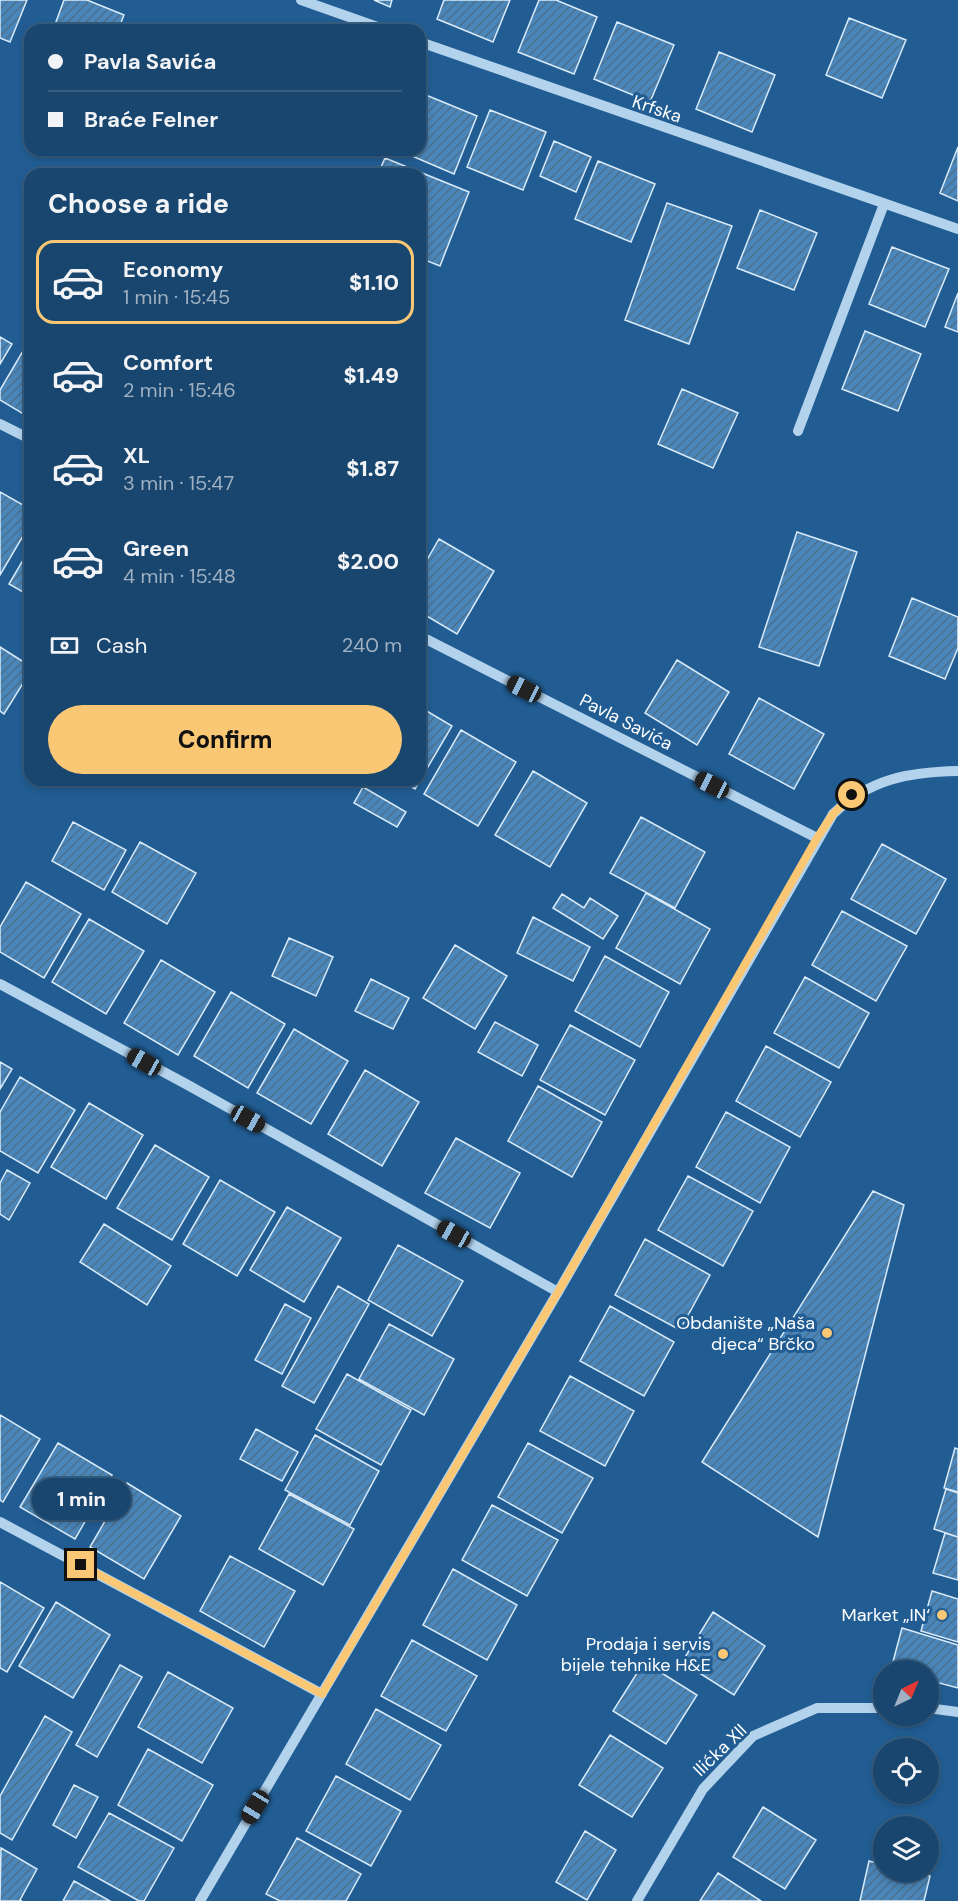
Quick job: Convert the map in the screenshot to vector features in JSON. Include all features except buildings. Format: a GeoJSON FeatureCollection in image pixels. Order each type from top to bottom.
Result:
{"type":"FeatureCollection","features":[{"type":"Feature","properties":{"kind":"street"},"geometry":{"type":"LineString","coordinates":[[302,0],[369,24]]}},
{"type":"Feature","properties":{"kind":"street","name":"Krfska"},"geometry":{"type":"LineString","coordinates":[[426,44],[958,229]]}},
{"type":"Feature","properties":{"kind":"street"},"geometry":{"type":"LineString","coordinates":[[798,431],[884,204]]}},
{"type":"Feature","properties":{"kind":"street"},"geometry":{"type":"LineString","coordinates":[[0,424],[24,436]]}},
{"type":"Feature","properties":{"kind":"street","name":"Pavla Savića"},"geometry":{"type":"LineString","coordinates":[[426,639],[817,838]]}},
{"type":"Feature","properties":{"kind":"street"},"geometry":{"type":"LineString","coordinates":[[200,1901],[558,1292],[817,838],[833,814],[852,795],[889,778],[958,771]]}},
{"type":"Feature","properties":{"kind":"street"},"geometry":{"type":"LineString","coordinates":[[0,984],[196,1090],[558,1292]]}},
{"type":"Feature","properties":{"kind":"street"},"geometry":{"type":"LineString","coordinates":[[0,1522],[322,1694]]}},
{"type":"Feature","properties":{"kind":"street","name":"Ilićka XII"},"geometry":{"type":"LineString","coordinates":[[637,1901],[703,1789],[753,1736],[817,1708],[873,1708]]}},
{"type":"Feature","properties":{"kind":"street"},"geometry":{"type":"LineString","coordinates":[[939,1709],[958,1712]]}},
{"type":"Feature","properties":{"kind":"place","name":"Obdanište „Naša djeca“ Brčko"},"geometry":{"type":"Point","coordinates":[827,1333]}},
{"type":"Feature","properties":{"kind":"place","name":"Market „IN‘"},"geometry":{"type":"Point","coordinates":[942,1615]}},
{"type":"Feature","properties":{"kind":"place","name":"Prodaja i servis bijele tehnike H&E"},"geometry":{"type":"Point","coordinates":[723,1654]}},
{"type":"Feature","properties":{"kind":"route"},"geometry":{"type":"LineString","coordinates":[[81,1565],[322,1694],[558,1292],[817,838],[833,814],[852,795]]}}]}
